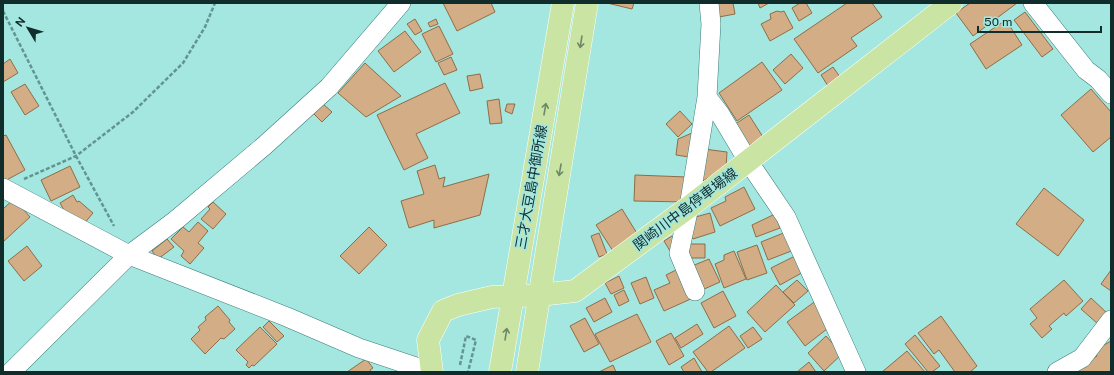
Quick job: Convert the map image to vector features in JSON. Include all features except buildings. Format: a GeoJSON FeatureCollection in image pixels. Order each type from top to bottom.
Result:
{"type":"FeatureCollection","features":[{"type":"Feature","properties":{"kind":"main road","name":"三才大豆島中御所線"},"geometry":{"type":"LineString","coordinates":[[500,372],[563,3]]}},
{"type":"Feature","properties":{"kind":"main road","name":"三才大豆島中御所線"},"geometry":{"type":"LineString","coordinates":[[527,372],[587,3]]}},
{"type":"Feature","properties":{"kind":"main road","name":"関崎川中島停車場線"},"geometry":{"type":"LineString","coordinates":[[432,372],[428,340],[443,311],[458,304],[492,297],[512,297],[575,291],[690,207],[950,3]]}},
{"type":"Feature","properties":{"kind":"street"},"geometry":{"type":"LineString","coordinates":[[11,372],[129,255],[176,220],[253,156],[323,92],[401,3]]}},
{"type":"Feature","properties":{"kind":"street"},"geometry":{"type":"LineString","coordinates":[[694,291],[679,253],[690,207],[707,97],[711,24],[709,3]]}},
{"type":"Feature","properties":{"kind":"street"},"geometry":{"type":"LineString","coordinates":[[1033,3],[1086,70],[1098,79],[1111,94]]}},
{"type":"Feature","properties":{"kind":"street"},"geometry":{"type":"LineString","coordinates":[[707,97],[720,114],[748,161],[786,217],[856,372]]}},
{"type":"Feature","properties":{"kind":"street"},"geometry":{"type":"LineString","coordinates":[[10,185],[129,255],[287,317],[359,348],[432,372]]}},
{"type":"Feature","properties":{"kind":"street"},"geometry":{"type":"LineString","coordinates":[[1057,372],[1082,358],[1111,320]]}},
{"type":"Feature","properties":{"kind":"path"},"geometry":{"type":"LineString","coordinates":[[10,185],[76,156],[132,112],[183,63],[205,27],[215,3]]}},
{"type":"Feature","properties":{"kind":"path"},"geometry":{"type":"LineString","coordinates":[[3,11],[76,156],[115,229]]}},
{"type":"Feature","properties":{"kind":"path"},"geometry":{"type":"LineString","coordinates":[[460,365],[466,336],[476,340],[468,372]]}}]}
